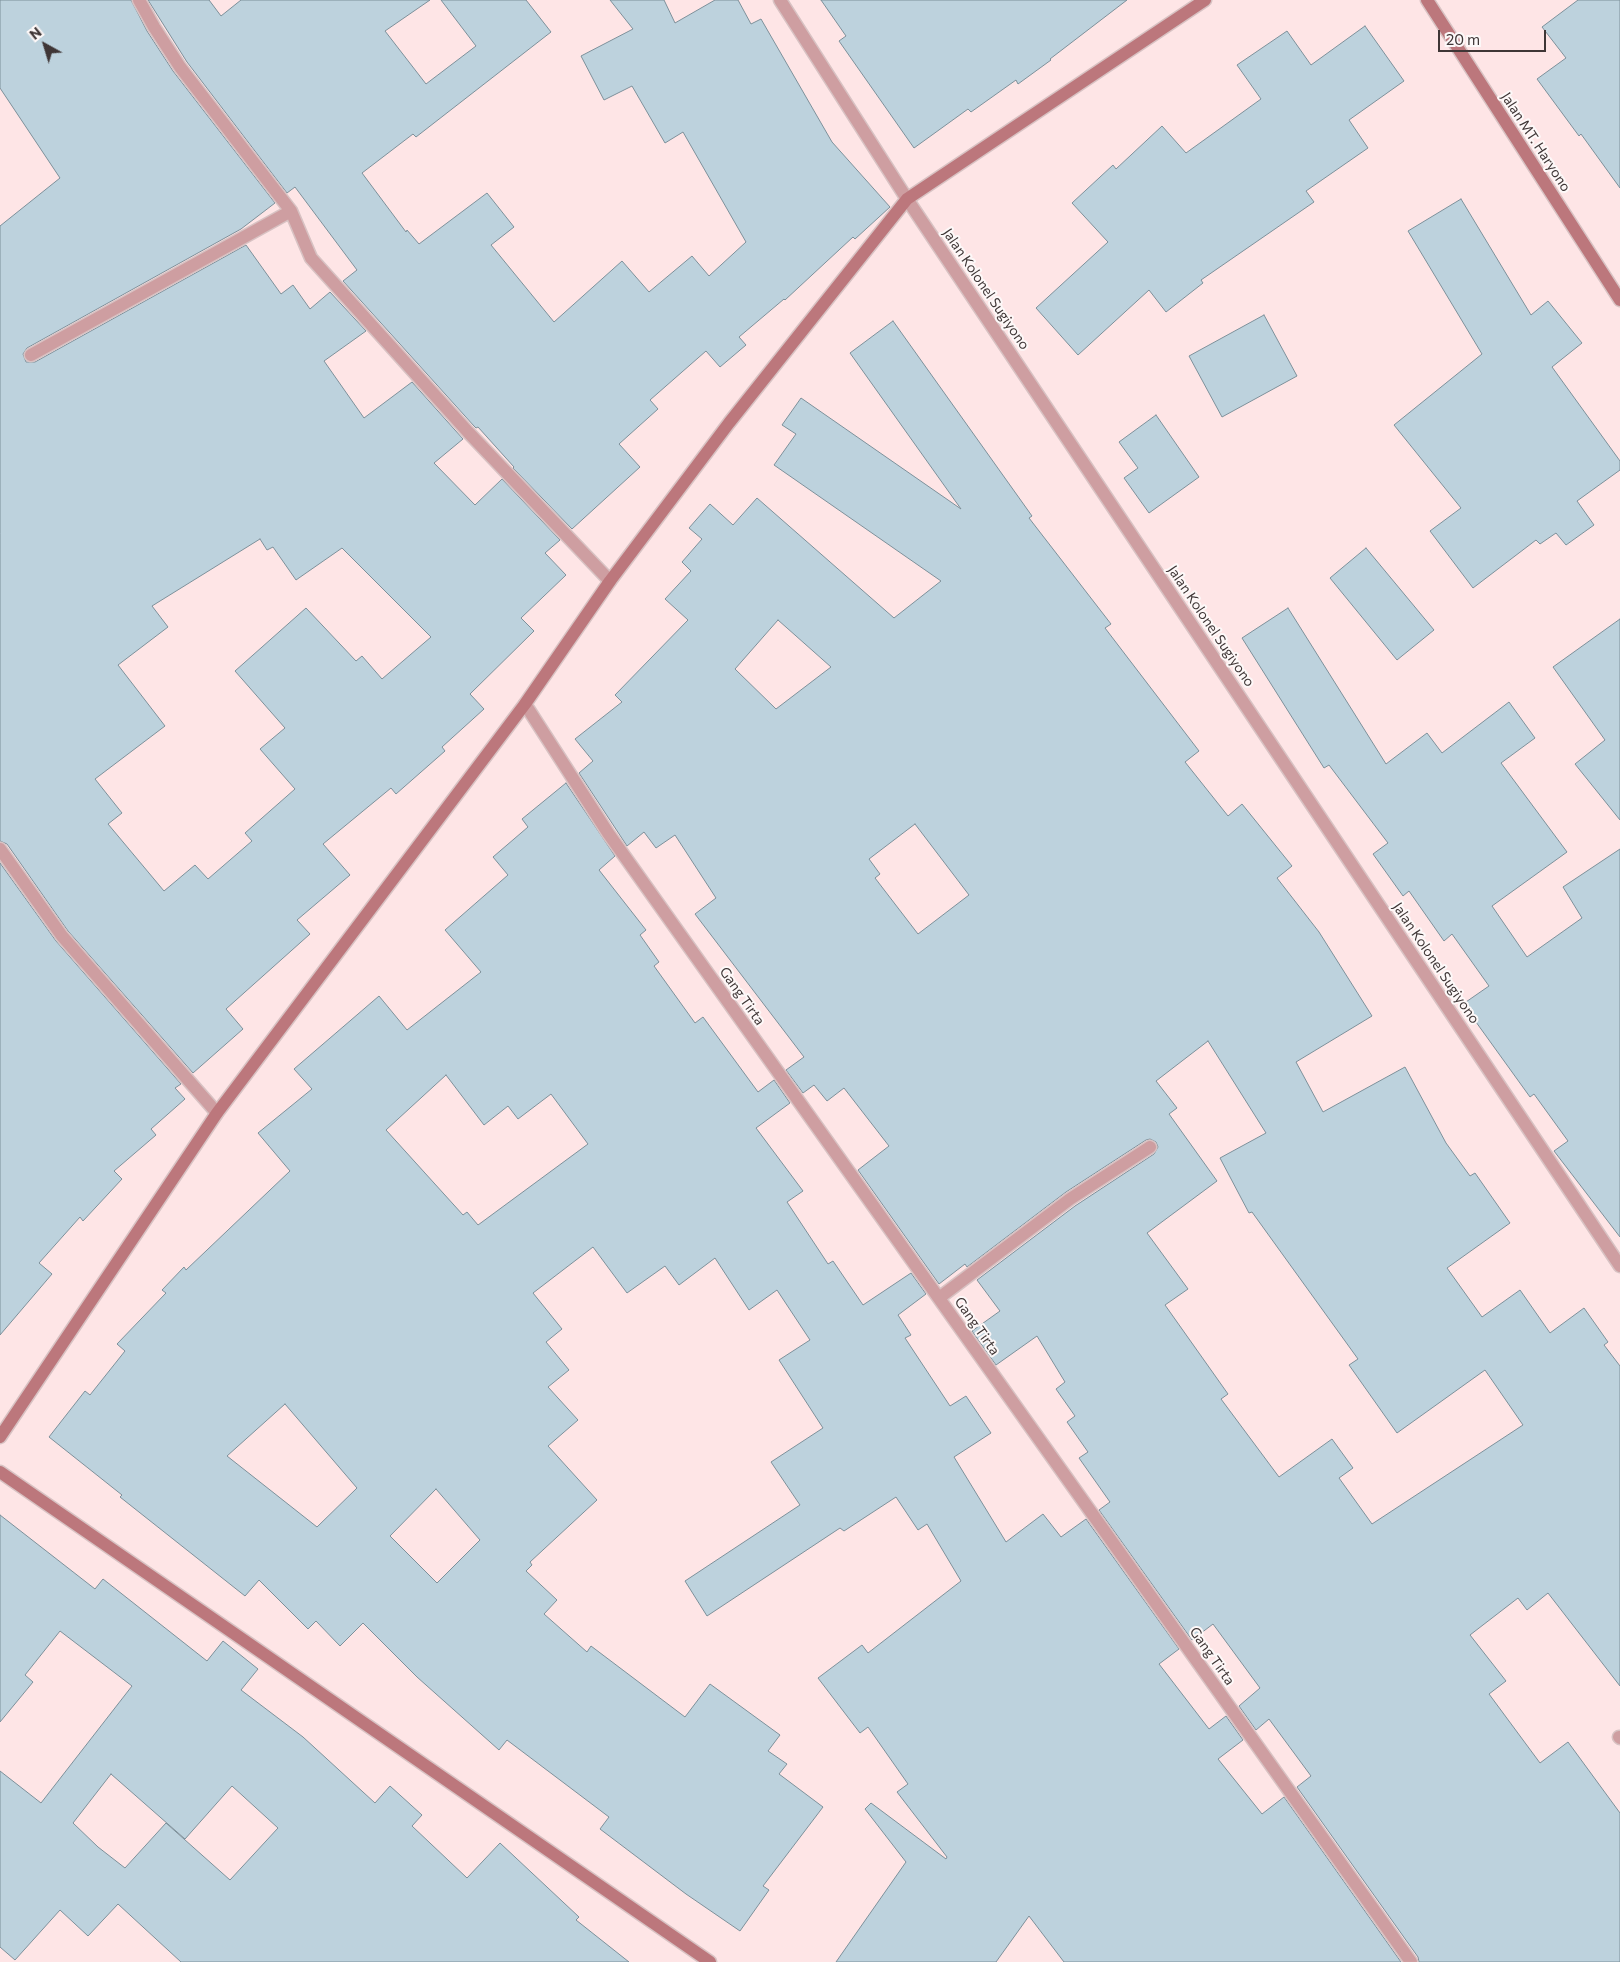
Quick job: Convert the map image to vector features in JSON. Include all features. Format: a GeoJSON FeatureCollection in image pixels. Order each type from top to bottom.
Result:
{"type":"FeatureCollection","features":[{"type":"Feature","properties":{"kind":"main road"},"geometry":{"type":"LineString","coordinates":[[0,1438],[217,1112],[525,704],[610,581],[729,423],[908,199],[1205,0]]}},
{"type":"Feature","properties":{"kind":"main road","name":"Jalan MT. Haryono"},"geometry":{"type":"LineString","coordinates":[[1427,0],[1620,300]]}},
{"type":"Feature","properties":{"kind":"main road"},"geometry":{"type":"LineString","coordinates":[[0,1472],[710,1962]]}},
{"type":"Feature","properties":{"kind":"street"},"geometry":{"type":"LineString","coordinates":[[140,0],[154,27],[180,67],[290,211],[311,258],[468,432],[610,581]]}},
{"type":"Feature","properties":{"kind":"street","name":"Jalan Kolonel Sugiyono"},"geometry":{"type":"LineString","coordinates":[[780,0],[908,199],[1620,1266]]}},
{"type":"Feature","properties":{"kind":"street"},"geometry":{"type":"LineString","coordinates":[[31,355],[290,211]]}},
{"type":"Feature","properties":{"kind":"street","name":"Gang Tirta"},"geometry":{"type":"LineString","coordinates":[[525,704],[608,833],[1411,1962]]}},
{"type":"Feature","properties":{"kind":"street"},"geometry":{"type":"LineString","coordinates":[[0,849],[62,936],[217,1112]]}},
{"type":"Feature","properties":{"kind":"street"},"geometry":{"type":"LineString","coordinates":[[939,1298],[1070,1199],[1150,1147]]}},
{"type":"Feature","properties":{"kind":"building"},"geometry":{"type":"Polygon","coordinates":[[[0,0],[131,0],[147,31],[173,71],[275,203],[241,229],[27,348],[23,354],[26,362],[35,362],[246,245],[281,294],[293,285],[310,309],[330,292],[366,331],[324,361],[364,418],[412,382],[463,439],[434,463],[475,505],[502,479],[560,540],[545,553],[566,575],[521,618],[534,631],[470,694],[484,709],[442,747],[445,751],[396,794],[391,788],[323,844],[350,875],[297,920],[310,934],[226,1009],[243,1029],[193,1073],[68,931],[7,844],[0,841],[0,226],[60,178],[0,88],[0,0]],[[260,539],[152,606],[168,627],[118,665],[165,726],[95,779],[122,813],[108,824],[164,891],[195,865],[208,879],[252,841],[245,833],[295,789],[260,749],[285,728],[235,671],[306,608],[356,661],[362,656],[382,679],[431,637],[342,548],[296,580],[273,547],[267,550],[260,539]]]}},
{"type":"Feature","properties":{"kind":"building"},"geometry":{"type":"Polygon","coordinates":[[[148,0],[209,0],[221,16],[241,0],[430,0],[385,31],[426,84],[476,46],[441,0],[526,0],[551,32],[416,137],[413,134],[362,173],[406,232],[407,230],[419,244],[487,193],[514,227],[491,245],[554,322],[622,261],[649,292],[692,256],[709,276],[746,242],[683,132],[665,143],[632,86],[604,100],[581,56],[633,29],[610,0],[664,0],[675,23],[715,0],[738,0],[751,24],[761,19],[832,142],[890,207],[855,239],[853,237],[785,300],[739,337],[746,345],[720,367],[706,351],[650,400],[658,409],[619,444],[640,467],[572,529],[513,468],[478,427],[474,426],[343,281],[357,270],[295,187],[287,193],[187,62],[148,0]]]}},
{"type":"Feature","properties":{"kind":"building"},"geometry":{"type":"Polygon","coordinates":[[[821,0],[1127,0],[1018,84],[1016,80],[971,112],[968,109],[914,148],[839,41],[846,36],[821,0]]]}},
{"type":"Feature","properties":{"kind":"building"},"geometry":{"type":"Polygon","coordinates":[[[1578,0],[1620,0],[1620,188],[1581,134],[1579,136],[1537,79],[1566,58],[1542,27],[1578,0]]]}},
{"type":"Feature","properties":{"kind":"building"},"geometry":{"type":"Polygon","coordinates":[[[1365,26],[1404,81],[1349,120],[1368,148],[1306,191],[1314,202],[1201,280],[1203,283],[1166,312],[1149,290],[1078,355],[1036,308],[1108,242],[1072,203],[1113,165],[1116,169],[1162,126],[1186,153],[1261,99],[1237,65],[1287,31],[1311,65],[1365,26]]]}},
{"type":"Feature","properties":{"kind":"building"},"geometry":{"type":"Polygon","coordinates":[[[1461,199],[1531,315],[1548,301],[1582,343],[1552,367],[1620,461],[1620,470],[1577,501],[1594,525],[1566,545],[1556,533],[1540,544],[1536,540],[1473,588],[1430,531],[1461,508],[1394,425],[1482,354],[1408,231],[1461,199]]]}},
{"type":"Feature","properties":{"kind":"building"},"geometry":{"type":"Polygon","coordinates":[[[1264,315],[1297,376],[1222,417],[1189,356],[1264,315]]]}},
{"type":"Feature","properties":{"kind":"building"},"geometry":{"type":"Polygon","coordinates":[[[893,321],[1032,516],[1029,518],[1111,624],[1105,628],[1199,751],[1185,762],[1228,816],[1242,804],[1292,866],[1277,878],[1319,932],[1372,1016],[1296,1062],[1323,1112],[1405,1067],[1446,1143],[1470,1176],[1475,1173],[1510,1223],[1447,1268],[1482,1317],[1520,1290],[1550,1333],[1584,1308],[1608,1342],[1604,1345],[1620,1366],[1620,1686],[1548,1593],[1527,1610],[1518,1598],[1470,1635],[1506,1681],[1489,1694],[1540,1763],[1568,1742],[1620,1813],[1620,1962],[1419,1962],[1418,1957],[1297,1787],[1311,1776],[1269,1719],[1256,1730],[1239,1706],[1260,1688],[1213,1624],[1192,1640],[1099,1510],[1110,1502],[1079,1458],[1088,1452],[1067,1422],[1075,1416],[1056,1389],[1065,1382],[1037,1336],[996,1365],[972,1331],[1000,1311],[977,1280],[1075,1206],[1154,1154],[1158,1147],[1156,1142],[1150,1139],[1146,1140],[1066,1192],[967,1267],[965,1264],[939,1284],[858,1170],[889,1146],[844,1088],[827,1101],[814,1085],[803,1093],[786,1070],[804,1057],[695,914],[716,898],[675,835],[656,848],[644,832],[627,846],[579,773],[593,761],[575,739],[622,702],[615,695],[688,620],[665,599],[691,571],[682,562],[702,539],[689,528],[710,504],[733,525],[757,498],[894,618],[941,581],[774,465],[796,434],[782,425],[801,398],[961,509],[850,353],[893,321]],[[778,620],[735,669],[776,709],[831,667],[778,620]],[[915,824],[869,859],[880,874],[875,878],[918,934],[969,895],[915,824]],[[1208,1041],[1156,1081],[1177,1108],[1169,1114],[1217,1181],[1147,1233],[1188,1289],[1165,1305],[1228,1394],[1221,1399],[1279,1477],[1332,1439],[1353,1468],[1339,1478],[1372,1524],[1523,1425],[1485,1370],[1397,1433],[1349,1365],[1358,1359],[1252,1212],[1249,1213],[1220,1158],[1266,1133],[1208,1041]]]}},
{"type":"Feature","properties":{"kind":"building"},"geometry":{"type":"Polygon","coordinates":[[[1156,415],[1199,477],[1149,513],[1124,478],[1138,468],[1119,442],[1156,415]]]}},
{"type":"Feature","properties":{"kind":"building"},"geometry":{"type":"Polygon","coordinates":[[[1366,548],[1434,630],[1397,660],[1330,578],[1366,548]]]}},
{"type":"Feature","properties":{"kind":"building"},"geometry":{"type":"Polygon","coordinates":[[[1288,608],[1386,764],[1427,733],[1442,753],[1509,702],[1535,738],[1501,763],[1567,852],[1492,906],[1527,957],[1582,918],[1563,887],[1620,849],[1620,1237],[1554,1151],[1568,1141],[1534,1094],[1530,1097],[1463,1004],[1489,986],[1452,934],[1444,941],[1409,891],[1403,896],[1373,854],[1388,843],[1329,765],[1324,768],[1242,638],[1288,608]]]}},
{"type":"Feature","properties":{"kind":"building"},"geometry":{"type":"Polygon","coordinates":[[[1620,619],[1620,820],[1575,764],[1605,740],[1553,667],[1620,619]]]}},
{"type":"Feature","properties":{"kind":"building"},"geometry":{"type":"Polygon","coordinates":[[[566,783],[615,856],[599,870],[646,930],[640,935],[659,962],[654,966],[695,1023],[703,1017],[758,1092],[774,1080],[790,1103],[756,1128],[803,1191],[787,1202],[828,1264],[833,1261],[863,1305],[911,1273],[926,1294],[898,1315],[911,1335],[905,1338],[950,1406],[966,1396],[991,1433],[954,1457],[1006,1542],[1043,1514],[1061,1537],[1086,1519],[1179,1649],[1159,1664],[1209,1729],[1226,1716],[1243,1740],[1218,1759],[1262,1814],[1284,1797],[1401,1962],[1064,1962],[1029,1916],[996,1962],[836,1962],[906,1862],[865,1809],[871,1803],[946,1859],[947,1857],[897,1792],[908,1784],[868,1727],[860,1733],[818,1678],[862,1645],[868,1653],[961,1581],[927,1524],[918,1530],[896,1497],[844,1531],[840,1528],[707,1616],[685,1581],[800,1505],[771,1462],[823,1428],[779,1360],[810,1340],[777,1290],[749,1310],[715,1258],[679,1285],[665,1266],[627,1293],[593,1247],[533,1293],[562,1329],[546,1342],[569,1370],[548,1387],[578,1420],[548,1446],[597,1500],[530,1562],[532,1565],[526,1571],[557,1600],[544,1614],[587,1652],[591,1646],[685,1717],[710,1684],[780,1735],[768,1751],[787,1764],[779,1774],[823,1807],[763,1886],[769,1890],[740,1931],[686,1894],[600,1829],[609,1817],[507,1740],[499,1750],[417,1677],[363,1623],[340,1646],[316,1621],[308,1629],[259,1580],[245,1596],[120,1497],[122,1495],[49,1437],[85,1391],[90,1395],[125,1351],[117,1344],[166,1293],[162,1290],[184,1267],[186,1270],[290,1171],[258,1133],[312,1089],[294,1069],[379,996],[407,1030],[481,972],[445,930],[508,875],[493,857],[528,827],[522,819],[566,783]],[[446,1075],[386,1130],[463,1215],[467,1212],[478,1225],[588,1144],[551,1094],[518,1119],[508,1106],[484,1125],[446,1075]],[[285,1404],[227,1456],[317,1527],[357,1488],[285,1404]],[[436,1489],[390,1536],[437,1583],[480,1540],[436,1489]]]}},
{"type":"Feature","properties":{"kind":"building"},"geometry":{"type":"Polygon","coordinates":[[[0,863],[56,941],[181,1084],[175,1088],[185,1099],[151,1129],[156,1135],[114,1171],[122,1179],[83,1221],[80,1217],[39,1263],[52,1274],[0,1335],[0,863]]]}},
{"type":"Feature","properties":{"kind":"building"},"geometry":{"type":"Polygon","coordinates":[[[0,1515],[95,1589],[103,1579],[207,1661],[223,1641],[258,1669],[241,1690],[303,1737],[375,1803],[390,1786],[422,1815],[412,1826],[467,1878],[500,1843],[579,1917],[576,1920],[629,1962],[181,1962],[118,1904],[88,1936],[60,1910],[15,1960],[0,1947],[0,1771],[41,1803],[132,1686],[60,1631],[25,1675],[33,1682],[0,1722],[0,1515]],[[111,1774],[73,1823],[98,1847],[125,1868],[166,1823],[230,1880],[278,1828],[232,1786],[185,1839],[111,1774]]]}}]}
